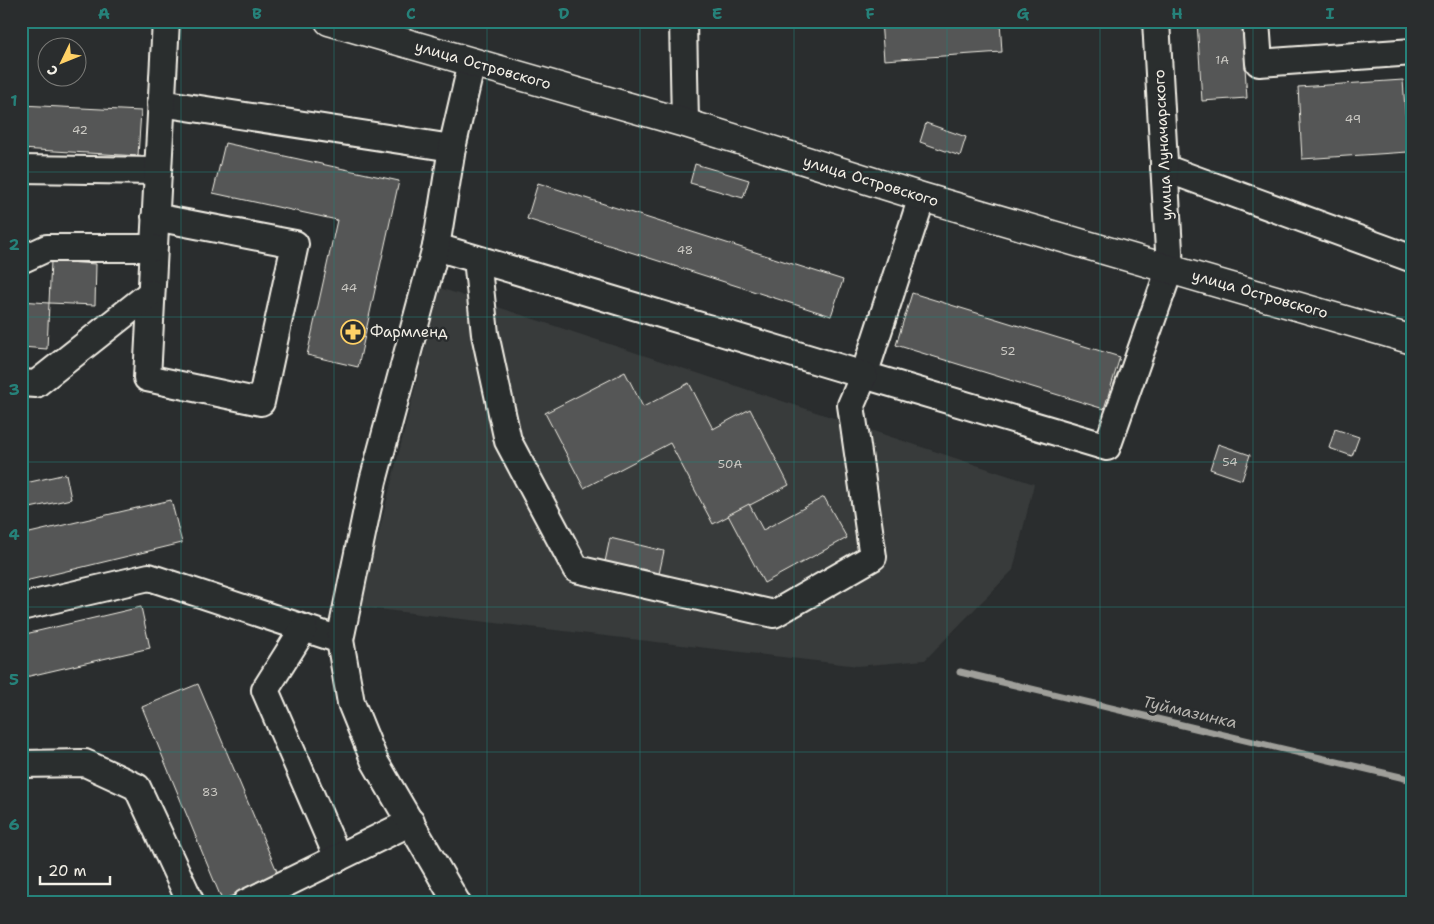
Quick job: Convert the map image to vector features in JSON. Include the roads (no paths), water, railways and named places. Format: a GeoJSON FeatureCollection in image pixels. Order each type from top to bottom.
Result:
{"type":"FeatureCollection","features":[{"type":"Feature","properties":{"kind":"main road","name":"улица Островского"},"geometry":{"type":"LineString","coordinates":[[330,21],[685,123],[922,197],[1413,340]]}},
{"type":"Feature","properties":{"kind":"street"},"geometry":{"type":"LineString","coordinates":[[155,217],[295,244],[261,402],[146,378],[161,102],[166,21]]}},
{"type":"Feature","properties":{"kind":"street"},"geometry":{"type":"LineString","coordinates":[[683,21],[685,123]]}},
{"type":"Feature","properties":{"kind":"street","name":"улица Луначарского"},"geometry":{"type":"LineString","coordinates":[[1156,21],[1170,268]]}},
{"type":"Feature","properties":{"kind":"street"},"geometry":{"type":"LineString","coordinates":[[1256,21],[1259,63],[1413,52]]}},
{"type":"Feature","properties":{"kind":"street"},"geometry":{"type":"LineString","coordinates":[[457,903],[375,762],[351,703],[340,640],[373,481],[436,247],[452,148],[472,62]]}},
{"type":"Feature","properties":{"kind":"street"},"geometry":{"type":"LineString","coordinates":[[161,102],[452,148]]}},
{"type":"Feature","properties":{"kind":"street"},"geometry":{"type":"LineString","coordinates":[[1164,168],[1413,259]]}},
{"type":"Feature","properties":{"kind":"street"},"geometry":{"type":"LineString","coordinates":[[21,169],[158,171]]}},
{"type":"Feature","properties":{"kind":"street"},"geometry":{"type":"LineString","coordinates":[[477,259],[485,334],[508,441],[576,569],[774,614],[873,558],[851,405],[864,376],[922,197]]}},
{"type":"Feature","properties":{"kind":"street"},"geometry":{"type":"LineString","coordinates":[[436,247],[1107,447],[1170,268]]}},
{"type":"Feature","properties":{"kind":"street"},"geometry":{"type":"LineString","coordinates":[[21,260],[47,248],[153,248]]}},
{"type":"Feature","properties":{"kind":"street"},"geometry":{"type":"LineString","coordinates":[[21,383],[36,384],[151,293]]}},
{"type":"Feature","properties":{"kind":"street"},"geometry":{"type":"LineString","coordinates":[[21,607],[149,577],[340,640]]}},
{"type":"Feature","properties":{"kind":"street"},"geometry":{"type":"LineString","coordinates":[[304,628],[265,690],[338,858]]}},
{"type":"Feature","properties":{"kind":"street"},"geometry":{"type":"LineString","coordinates":[[21,764],[85,763],[137,787],[191,903]]}},
{"type":"Feature","properties":{"kind":"street"},"geometry":{"type":"LineString","coordinates":[[246,903],[411,822]]}},
{"type":"Feature","properties":{"kind":"waterway","name":"Туймазинка"},"geometry":{"type":"LineString","coordinates":[[960,672],[1413,780]]}},
{"type":"Feature","properties":{"kind":"place","name":"Фармленд"},"geometry":{"type":"Point","coordinates":[353,332]}}]}
